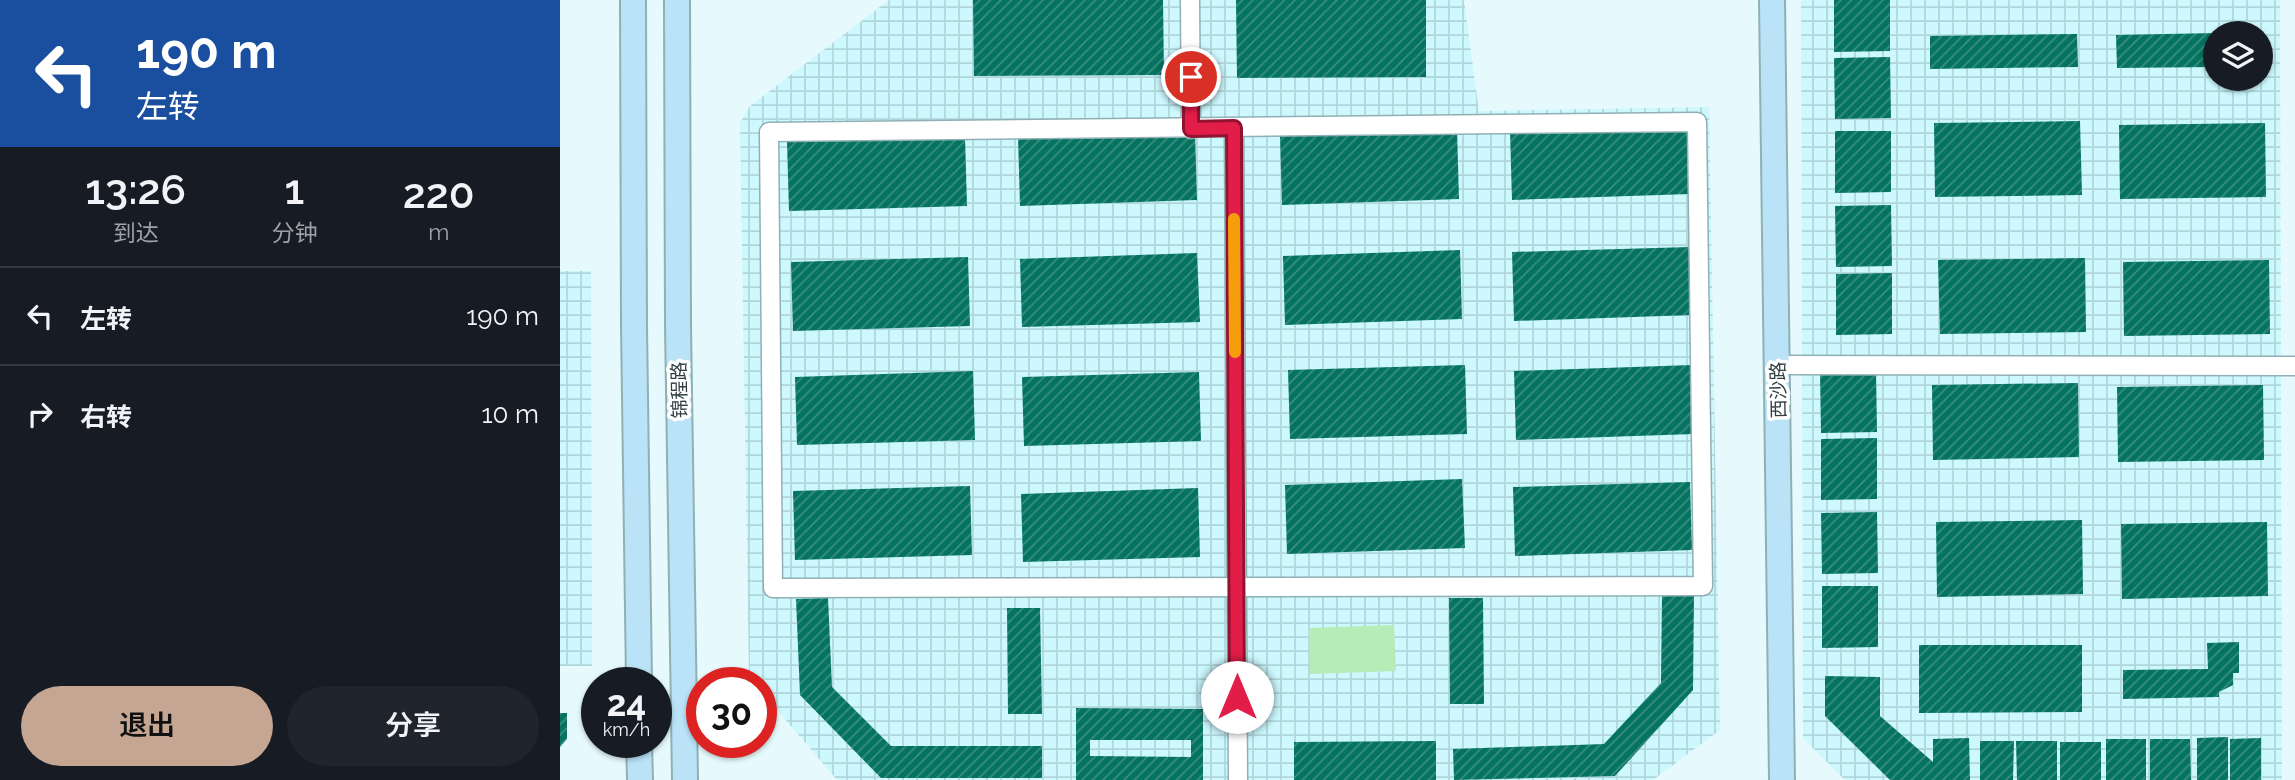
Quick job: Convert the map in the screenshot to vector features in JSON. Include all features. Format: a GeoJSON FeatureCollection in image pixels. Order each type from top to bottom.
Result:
{"type":"FeatureCollection","features":[{"type":"Feature","properties":{"kind":"main road"},"geometry":{"type":"LineString","coordinates":[[633,0],[639,667]]}},
{"type":"Feature","properties":{"kind":"main road","name":"锦程路"},"geometry":{"type":"LineString","coordinates":[[677,0],[678,326],[685,780]]}},
{"type":"Feature","properties":{"kind":"main road","name":"西沙路"},"geometry":{"type":"LineString","coordinates":[[1772,0],[1782,780]]}},
{"type":"Feature","properties":{"kind":"main road"},"geometry":{"type":"LineString","coordinates":[[639,758],[640,780]]}},
{"type":"Feature","properties":{"kind":"street"},"geometry":{"type":"LineString","coordinates":[[1190,0],[1191,129]]}},
{"type":"Feature","properties":{"kind":"street"},"geometry":{"type":"LineString","coordinates":[[1697,122],[1703,586],[773,589],[769,132],[1191,129],[1697,122]]}},
{"type":"Feature","properties":{"kind":"street"},"geometry":{"type":"LineString","coordinates":[[1234,128],[1238,780]]}},
{"type":"Feature","properties":{"kind":"street"},"geometry":{"type":"LineString","coordinates":[[1778,365],[2295,366]]}},
{"type":"Feature","properties":{"kind":"shaded area"},"geometry":{"type":"Polygon","coordinates":[[[889,0],[1464,0],[1479,111],[1709,107],[1720,730],[1653,780],[837,780],[777,710],[777,667],[749,667],[740,123],[750,106],[889,0]]]}},
{"type":"Feature","properties":{"kind":"shaded area"},"geometry":{"type":"Polygon","coordinates":[[[1801,0],[2280,0],[2282,780],[1845,780],[1803,738],[1801,0]]]}},
{"type":"Feature","properties":{"kind":"shaded area"},"geometry":{"type":"Polygon","coordinates":[[[560,271],[591,271],[592,666],[560,666],[560,271]]]}},
{"type":"Feature","properties":{"kind":"green space"},"geometry":{"type":"Polygon","coordinates":[[[1394,625],[1396,671],[1310,674],[1309,628],[1394,625]]]}},
{"type":"Feature","properties":{"kind":"building"},"geometry":{"type":"Polygon","coordinates":[[[973,0],[1163,0],[1164,75],[974,76],[973,0]]]}},
{"type":"Feature","properties":{"kind":"building"},"geometry":{"type":"Polygon","coordinates":[[[1236,0],[1426,0],[1426,77],[1237,78],[1236,0]]]}},
{"type":"Feature","properties":{"kind":"building"},"geometry":{"type":"Polygon","coordinates":[[[1834,0],[1890,0],[1890,51],[1834,52],[1834,0]]]}},
{"type":"Feature","properties":{"kind":"building"},"geometry":{"type":"Polygon","coordinates":[[[2203,33],[2203,67],[2117,68],[2116,35],[2203,33]]]}},
{"type":"Feature","properties":{"kind":"building"},"geometry":{"type":"Polygon","coordinates":[[[2077,34],[2078,67],[1930,69],[1930,36],[2077,34]]]}},
{"type":"Feature","properties":{"kind":"building"},"geometry":{"type":"Polygon","coordinates":[[[1890,57],[1891,118],[1835,119],[1834,58],[1890,57]]]}},
{"type":"Feature","properties":{"kind":"building"},"geometry":{"type":"Polygon","coordinates":[[[2080,121],[2082,195],[1935,197],[1934,123],[2080,121]]]}},
{"type":"Feature","properties":{"kind":"building"},"geometry":{"type":"Polygon","coordinates":[[[2265,123],[2266,197],[2120,199],[2119,125],[2265,123]]]}},
{"type":"Feature","properties":{"kind":"building"},"geometry":{"type":"Polygon","coordinates":[[[1688,125],[1690,194],[1512,200],[1510,131],[1688,125]]]}},
{"type":"Feature","properties":{"kind":"building"},"geometry":{"type":"Polygon","coordinates":[[[1457,130],[1459,199],[1282,205],[1280,136],[1457,130]]]}},
{"type":"Feature","properties":{"kind":"building"},"geometry":{"type":"Polygon","coordinates":[[[1835,131],[1891,131],[1891,192],[1835,193],[1835,131]]]}},
{"type":"Feature","properties":{"kind":"building"},"geometry":{"type":"Polygon","coordinates":[[[1195,132],[1197,200],[1020,206],[1018,137],[1195,132]]]}},
{"type":"Feature","properties":{"kind":"building"},"geometry":{"type":"Polygon","coordinates":[[[965,137],[967,206],[789,211],[787,142],[965,137]]]}},
{"type":"Feature","properties":{"kind":"building"},"geometry":{"type":"Polygon","coordinates":[[[1891,205],[1892,266],[1836,267],[1835,206],[1891,205]]]}},
{"type":"Feature","properties":{"kind":"building"},"geometry":{"type":"Polygon","coordinates":[[[1690,247],[1692,315],[1514,321],[1512,252],[1690,247]]]}},
{"type":"Feature","properties":{"kind":"building"},"geometry":{"type":"Polygon","coordinates":[[[1460,250],[1462,319],[1285,325],[1283,256],[1460,250]]]}},
{"type":"Feature","properties":{"kind":"building"},"geometry":{"type":"Polygon","coordinates":[[[1197,253],[1200,322],[1022,327],[1020,259],[1197,253]]]}},
{"type":"Feature","properties":{"kind":"building"},"geometry":{"type":"Polygon","coordinates":[[[968,257],[970,326],[793,331],[791,262],[968,257]]]}},
{"type":"Feature","properties":{"kind":"building"},"geometry":{"type":"Polygon","coordinates":[[[2085,258],[2086,332],[1940,334],[1938,260],[2085,258]]]}},
{"type":"Feature","properties":{"kind":"building"},"geometry":{"type":"Polygon","coordinates":[[[2269,260],[2270,334],[2124,336],[2123,262],[2269,260]]]}},
{"type":"Feature","properties":{"kind":"building"},"geometry":{"type":"Polygon","coordinates":[[[1892,273],[1892,334],[1836,335],[1836,274],[1892,273]]]}},
{"type":"Feature","properties":{"kind":"building"},"geometry":{"type":"Polygon","coordinates":[[[1465,365],[1467,434],[1290,439],[1288,370],[1465,365]]]}},
{"type":"Feature","properties":{"kind":"building"},"geometry":{"type":"Polygon","coordinates":[[[1692,365],[1694,434],[1516,440],[1514,371],[1692,365]]]}},
{"type":"Feature","properties":{"kind":"building"},"geometry":{"type":"Polygon","coordinates":[[[973,371],[975,440],[797,445],[795,377],[973,371]]]}},
{"type":"Feature","properties":{"kind":"building"},"geometry":{"type":"Polygon","coordinates":[[[1876,371],[1877,432],[1821,433],[1820,372],[1876,371]]]}},
{"type":"Feature","properties":{"kind":"building"},"geometry":{"type":"Polygon","coordinates":[[[1199,372],[1201,441],[1024,446],[1022,377],[1199,372]]]}},
{"type":"Feature","properties":{"kind":"building"},"geometry":{"type":"Polygon","coordinates":[[[2078,383],[2079,457],[1933,460],[1932,385],[2078,383]]]}},
{"type":"Feature","properties":{"kind":"building"},"geometry":{"type":"Polygon","coordinates":[[[2263,385],[2264,460],[2118,462],[2117,387],[2263,385]]]}},
{"type":"Feature","properties":{"kind":"building"},"geometry":{"type":"Polygon","coordinates":[[[1877,438],[1877,499],[1821,500],[1821,439],[1877,438]]]}},
{"type":"Feature","properties":{"kind":"building"},"geometry":{"type":"Polygon","coordinates":[[[1462,479],[1465,548],[1287,554],[1285,485],[1462,479]]]}},
{"type":"Feature","properties":{"kind":"building"},"geometry":{"type":"Polygon","coordinates":[[[1690,482],[1692,550],[1515,556],[1513,487],[1690,482]]]}},
{"type":"Feature","properties":{"kind":"building"},"geometry":{"type":"Polygon","coordinates":[[[970,486],[972,555],[795,560],[793,491],[970,486]]]}},
{"type":"Feature","properties":{"kind":"building"},"geometry":{"type":"Polygon","coordinates":[[[1198,488],[1200,557],[1023,562],[1021,494],[1198,488]]]}},
{"type":"Feature","properties":{"kind":"building"},"geometry":{"type":"Polygon","coordinates":[[[1877,512],[1878,573],[1822,574],[1821,513],[1877,512]]]}},
{"type":"Feature","properties":{"kind":"building"},"geometry":{"type":"Polygon","coordinates":[[[2082,520],[2083,594],[1937,597],[1936,522],[2082,520]]]}},
{"type":"Feature","properties":{"kind":"building"},"geometry":{"type":"Polygon","coordinates":[[[2267,522],[2268,596],[2122,599],[2121,524],[2267,522]]]}},
{"type":"Feature","properties":{"kind":"building"},"geometry":{"type":"Polygon","coordinates":[[[1822,586],[1878,586],[1878,647],[1822,648],[1822,586]]]}},
{"type":"Feature","properties":{"kind":"building"},"geometry":{"type":"Polygon","coordinates":[[[1662,593],[1694,594],[1693,690],[1615,776],[1454,780],[1453,749],[1604,744],[1661,683],[1662,593]]]}},
{"type":"Feature","properties":{"kind":"building"},"geometry":{"type":"Polygon","coordinates":[[[828,598],[832,687],[891,746],[1042,746],[1042,778],[881,778],[800,695],[796,599],[828,598]]]}},
{"type":"Feature","properties":{"kind":"building"},"geometry":{"type":"Polygon","coordinates":[[[1449,598],[1483,598],[1484,704],[1450,704],[1449,598]]]}},
{"type":"Feature","properties":{"kind":"building"},"geometry":{"type":"Polygon","coordinates":[[[1007,608],[1040,608],[1042,714],[1008,714],[1007,608]]]}},
{"type":"Feature","properties":{"kind":"building"},"geometry":{"type":"Polygon","coordinates":[[[2239,642],[2239,673],[2233,673],[2233,685],[2219,692],[2219,697],[2123,699],[2123,670],[2208,669],[2207,643],[2239,642]]]}},
{"type":"Feature","properties":{"kind":"building"},"geometry":{"type":"Polygon","coordinates":[[[1919,645],[2082,645],[2082,712],[1919,713],[1919,645]]]}},
{"type":"Feature","properties":{"kind":"building"},"geometry":{"type":"Polygon","coordinates":[[[1825,676],[1880,677],[1880,716],[1933,762],[1933,739],[1969,738],[1970,780],[1890,780],[1825,716],[1825,676]]]}},
{"type":"Feature","properties":{"kind":"building"},"geometry":{"type":"Polygon","coordinates":[[[1076,708],[1203,709],[1203,780],[1076,780],[1076,708]],[[1090,740],[1090,756],[1191,757],[1191,740],[1090,740]]]}},
{"type":"Feature","properties":{"kind":"building"},"geometry":{"type":"Polygon","coordinates":[[[560,713],[567,713],[567,739],[560,747],[560,713]]]}},
{"type":"Feature","properties":{"kind":"building"},"geometry":{"type":"Polygon","coordinates":[[[2228,737],[2228,780],[2197,780],[2197,738],[2228,737]]]}},
{"type":"Feature","properties":{"kind":"building"},"geometry":{"type":"Polygon","coordinates":[[[2261,738],[2261,780],[2230,780],[2230,739],[2261,738]]]}},
{"type":"Feature","properties":{"kind":"building"},"geometry":{"type":"Polygon","coordinates":[[[2106,739],[2146,739],[2146,780],[2106,780],[2106,739]]]}},
{"type":"Feature","properties":{"kind":"building"},"geometry":{"type":"Polygon","coordinates":[[[2150,739],[2190,739],[2191,780],[2150,780],[2150,739]]]}},
{"type":"Feature","properties":{"kind":"building"},"geometry":{"type":"Polygon","coordinates":[[[1436,741],[1436,780],[1294,780],[1294,742],[1436,741]]]}},
{"type":"Feature","properties":{"kind":"building"},"geometry":{"type":"Polygon","coordinates":[[[1980,741],[2014,741],[2013,780],[1980,780],[1980,741]]]}},
{"type":"Feature","properties":{"kind":"building"},"geometry":{"type":"Polygon","coordinates":[[[2016,741],[2057,741],[2057,780],[2017,780],[2016,741]]]}},
{"type":"Feature","properties":{"kind":"building"},"geometry":{"type":"Polygon","coordinates":[[[2060,742],[2101,742],[2101,780],[2060,780],[2060,742]]]}},
{"type":"Feature","properties":{"kind":"slow traffic"},"geometry":{"type":"LineString","coordinates":[[1234,219],[1235,352]]}},
{"type":"Feature","properties":{"kind":"route"},"geometry":{"type":"LineString","coordinates":[[1191,77],[1191,129],[1234,128],[1237,697]]}}]}
